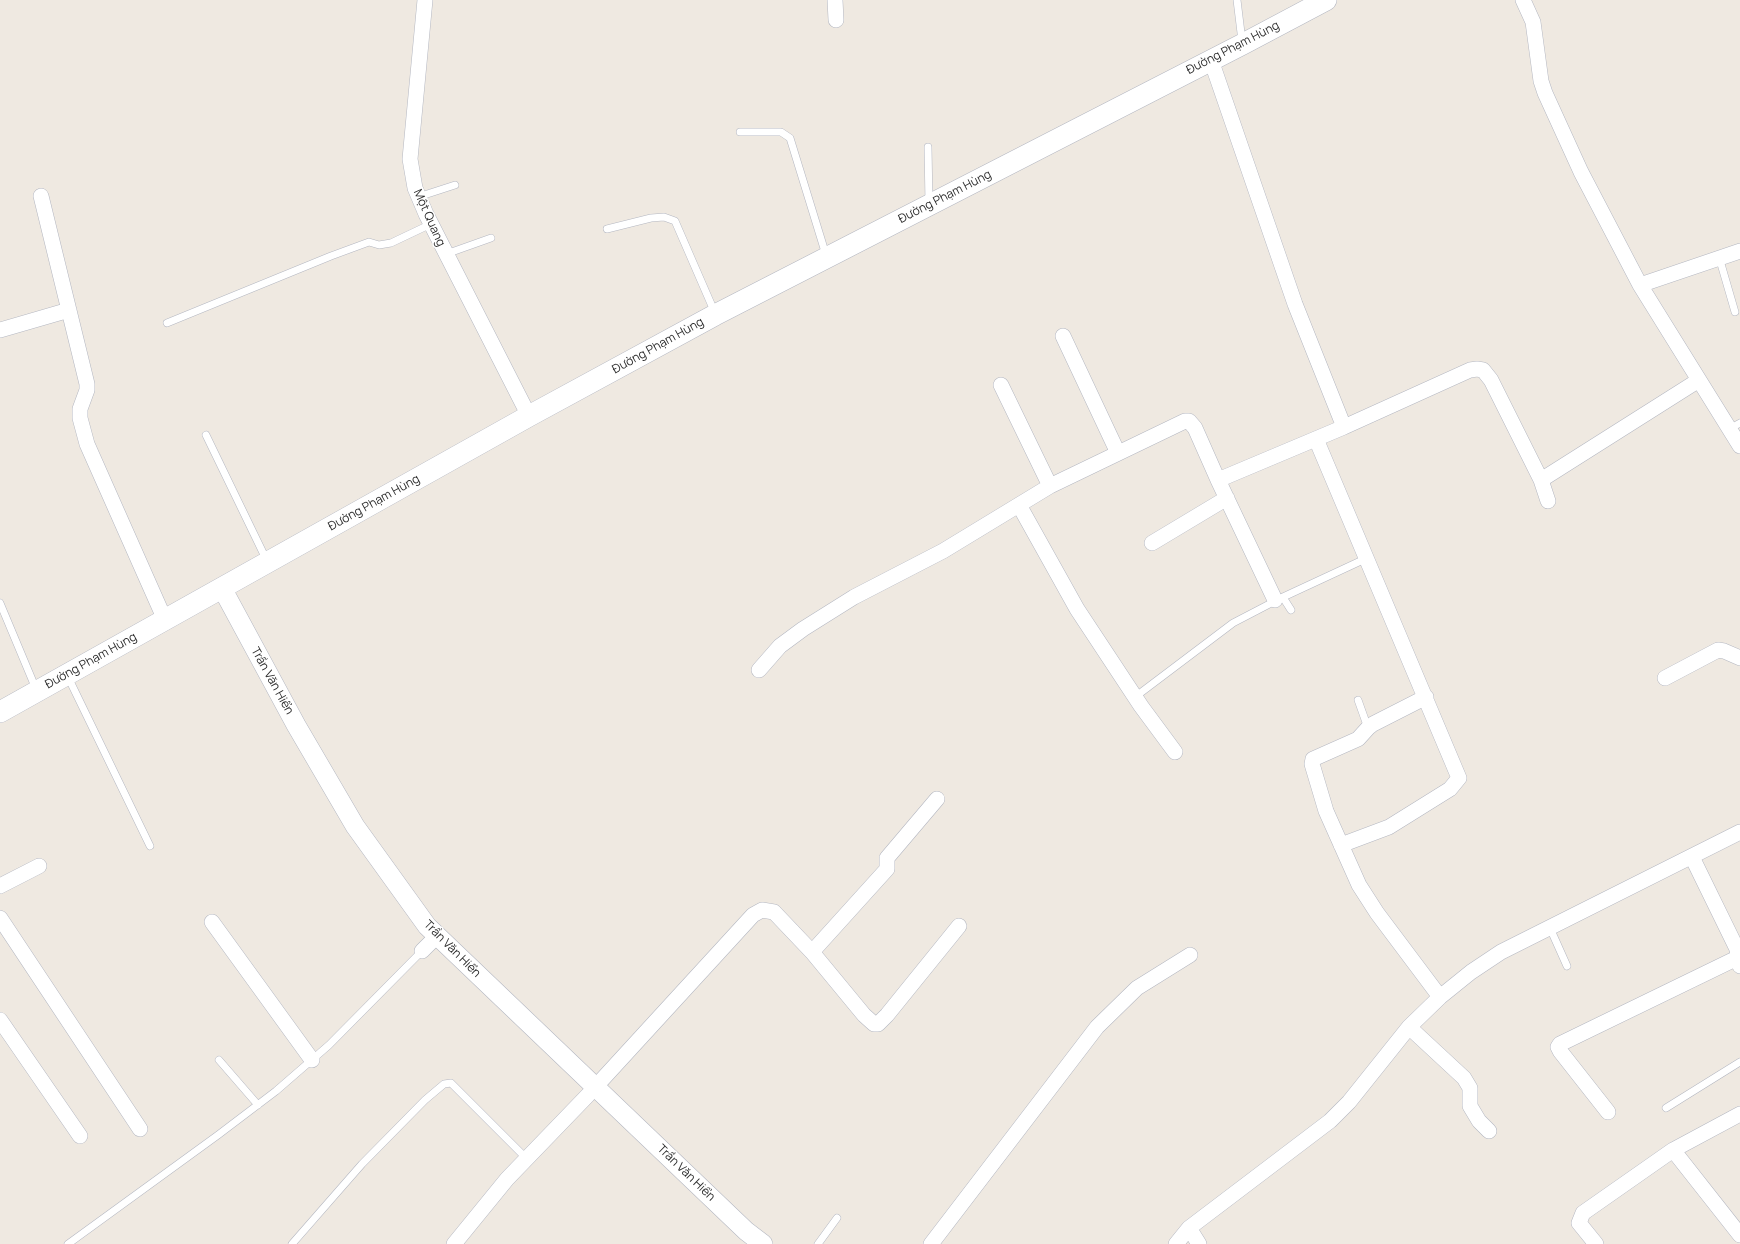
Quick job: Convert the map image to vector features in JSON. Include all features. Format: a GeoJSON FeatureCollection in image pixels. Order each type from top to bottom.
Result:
{"type":"FeatureCollection","features":[{"type":"Feature","properties":{"kind":"main road","name":"Đường Phạm Hùng"},"geometry":{"type":"LineString","coordinates":[[0,711],[37,692],[529,416],[715,315],[1243,44],[1303,8],[1326,0]]}},
{"type":"Feature","properties":{"kind":"street","name":"Một Quang"},"geometry":{"type":"LineString","coordinates":[[425,0],[410,159],[418,197],[529,416]]}},
{"type":"Feature","properties":{"kind":"street"},"geometry":{"type":"LineString","coordinates":[[835,0],[836,20]]}},
{"type":"Feature","properties":{"kind":"street"},"geometry":{"type":"LineString","coordinates":[[1523,0],[1533,22],[1545,93],[1581,172],[1640,285],[1699,380],[1735,426],[1740,446]]}},
{"type":"Feature","properties":{"kind":"street"},"geometry":{"type":"LineString","coordinates":[[1211,60],[1295,304],[1344,427]]}},
{"type":"Feature","properties":{"kind":"street"},"geometry":{"type":"LineString","coordinates":[[41,196],[87,384],[87,390],[80,409],[80,418],[87,444],[165,620]]}},
{"type":"Feature","properties":{"kind":"street"},"geometry":{"type":"LineString","coordinates":[[1640,285],[1740,251]]}},
{"type":"Feature","properties":{"kind":"street"},"geometry":{"type":"LineString","coordinates":[[0,330],[69,310]]}},
{"type":"Feature","properties":{"kind":"street"},"geometry":{"type":"LineString","coordinates":[[1063,336],[1118,453]]}},
{"type":"Feature","properties":{"kind":"street"},"geometry":{"type":"LineString","coordinates":[[1218,480],[1344,427],[1477,368],[1482,370],[1491,380],[1541,480],[1548,501]]}},
{"type":"Feature","properties":{"kind":"street"},"geometry":{"type":"LineString","coordinates":[[1541,480],[1699,380]]}},
{"type":"Feature","properties":{"kind":"street"},"geometry":{"type":"LineString","coordinates":[[1001,385],[1050,486]]}},
{"type":"Feature","properties":{"kind":"street"},"geometry":{"type":"LineString","coordinates":[[759,670],[780,646],[835,608],[943,551],[1050,486],[1184,421],[1190,421],[1194,428],[1218,480],[1278,599]]}},
{"type":"Feature","properties":{"kind":"street"},"geometry":{"type":"LineString","coordinates":[[1316,439],[1457,770],[1459,778],[1450,789],[1389,827],[1341,845]]}},
{"type":"Feature","properties":{"kind":"street"},"geometry":{"type":"LineString","coordinates":[[1152,542],[1227,498]]}},
{"type":"Feature","properties":{"kind":"street"},"geometry":{"type":"LineString","coordinates":[[1019,505],[1077,609],[1135,698],[1175,752]]}},
{"type":"Feature","properties":{"kind":"street","name":"Trần Văn Hiển"},"geometry":{"type":"LineString","coordinates":[[222,588],[294,721],[355,826],[427,926],[429,944],[589,1093],[746,1231],[763,1244]]}},
{"type":"Feature","properties":{"kind":"street"},"geometry":{"type":"LineString","coordinates":[[1665,678],[1718,650],[1740,658]]}},
{"type":"Feature","properties":{"kind":"street"},"geometry":{"type":"LineString","coordinates":[[1426,697],[1368,728],[1358,739],[1313,759],[1312,764],[1326,811],[1359,885],[1440,997]]}},
{"type":"Feature","properties":{"kind":"street"},"geometry":{"type":"LineString","coordinates":[[812,952],[885,872],[887,858],[937,799]]}},
{"type":"Feature","properties":{"kind":"street"},"geometry":{"type":"LineString","coordinates":[[1176,1244],[1189,1228],[1330,1121],[1349,1102],[1409,1027],[1440,997],[1471,972],[1501,952],[1740,832]]}},
{"type":"Feature","properties":{"kind":"street"},"geometry":{"type":"LineString","coordinates":[[1608,1112],[1560,1051],[1558,1047],[1560,1044],[1738,963],[1737,949],[1692,857]]}},
{"type":"Feature","properties":{"kind":"street"},"geometry":{"type":"LineString","coordinates":[[0,886],[39,866]]}},
{"type":"Feature","properties":{"kind":"street"},"geometry":{"type":"LineString","coordinates":[[454,1244],[507,1179],[589,1093],[753,915],[762,910],[774,912],[812,952],[874,1024],[878,1024],[959,926]]}},
{"type":"Feature","properties":{"kind":"street"},"geometry":{"type":"LineString","coordinates":[[0,918],[140,1129]]}},
{"type":"Feature","properties":{"kind":"street"},"geometry":{"type":"LineString","coordinates":[[212,922],[312,1060]]}},
{"type":"Feature","properties":{"kind":"street"},"geometry":{"type":"LineString","coordinates":[[931,1244],[1097,1027],[1137,988],[1190,955]]}},
{"type":"Feature","properties":{"kind":"street"},"geometry":{"type":"LineString","coordinates":[[0,1020],[80,1136]]}},
{"type":"Feature","properties":{"kind":"street"},"geometry":{"type":"LineString","coordinates":[[1409,1027],[1464,1078],[1470,1088],[1470,1106],[1479,1121],[1489,1131]]}},
{"type":"Feature","properties":{"kind":"street"},"geometry":{"type":"LineString","coordinates":[[1596,1244],[1579,1223],[1580,1216],[1586,1210],[1673,1150],[1740,1114]]}},
{"type":"Feature","properties":{"kind":"street"},"geometry":{"type":"LineString","coordinates":[[1673,1150],[1740,1235]]}},
{"type":"Feature","properties":{"kind":"street"},"geometry":{"type":"LineString","coordinates":[[1189,1228],[1199,1244]]}},
{"type":"Feature","properties":{"kind":"lane"},"geometry":{"type":"LineString","coordinates":[[1237,0],[1243,44]]}},
{"type":"Feature","properties":{"kind":"lane"},"geometry":{"type":"LineString","coordinates":[[740,132],[781,132],[790,138],[827,258]]}},
{"type":"Feature","properties":{"kind":"lane"},"geometry":{"type":"LineString","coordinates":[[928,147],[929,205]]}},
{"type":"Feature","properties":{"kind":"lane"},"geometry":{"type":"LineString","coordinates":[[418,197],[455,185]]}},
{"type":"Feature","properties":{"kind":"lane"},"geometry":{"type":"LineString","coordinates":[[607,229],[651,218],[664,217],[675,221],[715,315]]}},
{"type":"Feature","properties":{"kind":"lane"},"geometry":{"type":"LineString","coordinates":[[167,323],[330,256],[369,242],[379,245],[391,243],[431,224]]}},
{"type":"Feature","properties":{"kind":"lane"},"geometry":{"type":"LineString","coordinates":[[446,254],[491,238]]}},
{"type":"Feature","properties":{"kind":"lane"},"geometry":{"type":"LineString","coordinates":[[1719,257],[1735,312]]}},
{"type":"Feature","properties":{"kind":"lane"},"geometry":{"type":"LineString","coordinates":[[206,435],[268,563]]}},
{"type":"Feature","properties":{"kind":"lane"},"geometry":{"type":"LineString","coordinates":[[1135,698],[1233,623],[1278,599],[1366,559]]}},
{"type":"Feature","properties":{"kind":"lane"},"geometry":{"type":"LineString","coordinates":[[1278,599],[1284,599],[1291,610]]}},
{"type":"Feature","properties":{"kind":"lane"},"geometry":{"type":"LineString","coordinates":[[0,603],[37,692]]}},
{"type":"Feature","properties":{"kind":"lane"},"geometry":{"type":"LineString","coordinates":[[67,675],[150,846]]}},
{"type":"Feature","properties":{"kind":"lane"},"geometry":{"type":"LineString","coordinates":[[1358,700],[1368,728]]}},
{"type":"Feature","properties":{"kind":"lane"},"geometry":{"type":"LineString","coordinates":[[1550,928],[1567,966]]}},
{"type":"Feature","properties":{"kind":"lane"},"geometry":{"type":"LineString","coordinates":[[68,1244],[258,1105],[329,1045],[429,944]]}},
{"type":"Feature","properties":{"kind":"lane"},"geometry":{"type":"LineString","coordinates":[[219,1060],[258,1105]]}},
{"type":"Feature","properties":{"kind":"lane"},"geometry":{"type":"LineString","coordinates":[[1666,1108],[1740,1062]]}},
{"type":"Feature","properties":{"kind":"lane"},"geometry":{"type":"LineString","coordinates":[[292,1244],[362,1164],[425,1100],[444,1084],[451,1083],[527,1159]]}},
{"type":"Feature","properties":{"kind":"lane"},"geometry":{"type":"LineString","coordinates":[[818,1244],[837,1218]]}}]}
